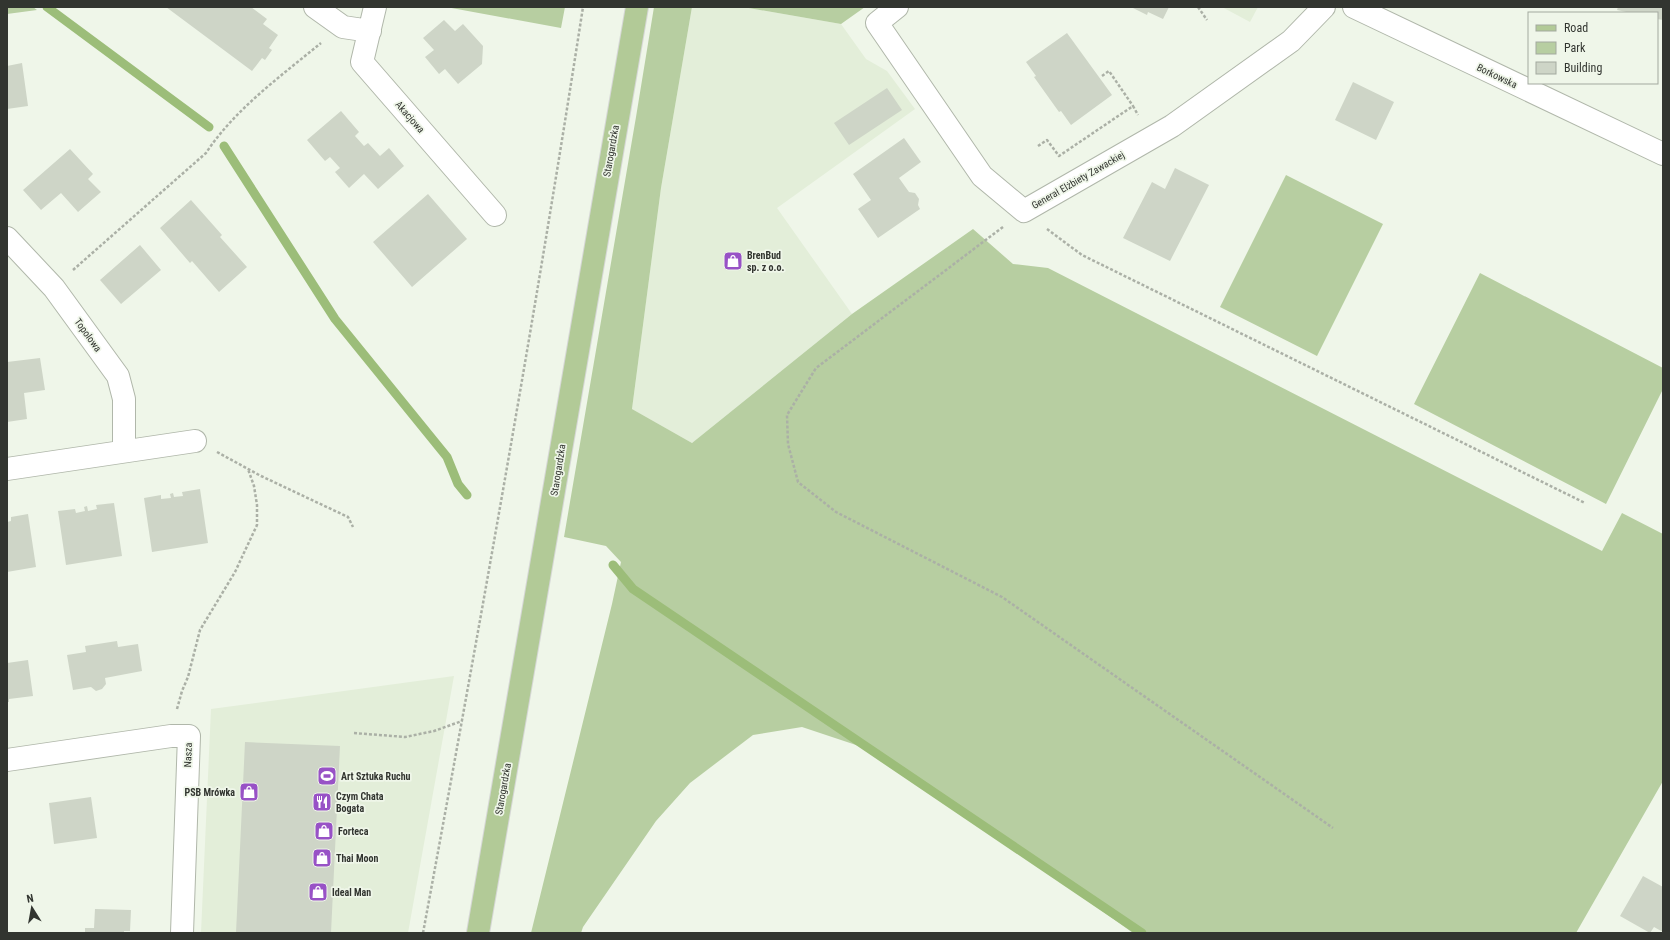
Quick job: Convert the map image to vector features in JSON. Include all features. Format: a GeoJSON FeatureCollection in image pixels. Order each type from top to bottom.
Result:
{"type":"FeatureCollection","features":[{"type":"Feature","properties":{"kind":"main road","name":"Starogardzka"},"geometry":{"type":"LineString","coordinates":[[478,933],[637,7]]}},
{"type":"Feature","properties":{"kind":"street"},"geometry":{"type":"LineString","coordinates":[[315,7],[343,27],[370,31]]}},
{"type":"Feature","properties":{"kind":"street","name":"Akacjowa"},"geometry":{"type":"LineString","coordinates":[[375,7],[362,62],[495,215]]}},
{"type":"Feature","properties":{"kind":"street","name":"Generał Elżbiety Zawackiej"},"geometry":{"type":"LineString","coordinates":[[897,7],[878,23],[982,176],[1024,211],[1172,126],[1291,41],[1324,7]]}},
{"type":"Feature","properties":{"kind":"street","name":"Borkowska"},"geometry":{"type":"LineString","coordinates":[[1354,7],[1663,154]]}},
{"type":"Feature","properties":{"kind":"street","name":"Topolowa"},"geometry":{"type":"LineString","coordinates":[[7,238],[54,288],[118,376],[124,399],[124,451]]}},
{"type":"Feature","properties":{"kind":"street"},"geometry":{"type":"LineString","coordinates":[[7,469],[195,440]]}},
{"type":"Feature","properties":{"kind":"street","name":"Nasza"},"geometry":{"type":"LineString","coordinates":[[7,760],[171,736],[189,736],[182,933]]}},
{"type":"Feature","properties":{"kind":"path"},"geometry":{"type":"LineString","coordinates":[[423,933],[462,721],[552,206],[583,7]]}},
{"type":"Feature","properties":{"kind":"path"},"geometry":{"type":"LineString","coordinates":[[1198,7],[1207,20]]}},
{"type":"Feature","properties":{"kind":"path"},"geometry":{"type":"LineString","coordinates":[[54,288],[206,153],[215,139],[256,96],[325,39],[339,24]]}},
{"type":"Feature","properties":{"kind":"path"},"geometry":{"type":"LineString","coordinates":[[1102,76],[1108,71],[1140,116]]}},
{"type":"Feature","properties":{"kind":"path"},"geometry":{"type":"LineString","coordinates":[[1038,146],[1047,140],[1059,156],[1133,106]]}},
{"type":"Feature","properties":{"kind":"path"},"geometry":{"type":"LineString","coordinates":[[1333,828],[1002,597],[836,512],[798,482],[788,444],[787,415],[816,368],[1024,211],[1082,255],[1585,503]]}},
{"type":"Feature","properties":{"kind":"path"},"geometry":{"type":"LineString","coordinates":[[195,440],[248,469],[348,517],[353,527]]}},
{"type":"Feature","properties":{"kind":"path"},"geometry":{"type":"LineString","coordinates":[[171,736],[182,691],[188,677],[200,630],[235,572],[257,526],[257,505],[254,486],[248,469]]}},
{"type":"Feature","properties":{"kind":"path"},"geometry":{"type":"LineString","coordinates":[[354,733],[406,737],[434,731],[462,721]]}},
{"type":"Feature","properties":{"kind":"shaded area","name":"BrenBud sp. z o.o."},"geometry":{"type":"Polygon","coordinates":[[[692,7],[743,7],[841,24],[866,59],[887,71],[915,109],[777,208],[852,314],[692,443],[632,409],[661,188],[692,7]]]}},
{"type":"Feature","properties":{"kind":"shaded area"},"geometry":{"type":"Polygon","coordinates":[[[1222,7],[1258,7],[1250,22],[1222,7]]]}},
{"type":"Feature","properties":{"kind":"shaded area"},"geometry":{"type":"Polygon","coordinates":[[[454,676],[408,933],[201,933],[211,709],[454,676]]]}},
{"type":"Feature","properties":{"kind":"green space"},"geometry":{"type":"Polygon","coordinates":[[[7,7],[33,7],[37,10],[7,14],[7,7]]]}},
{"type":"Feature","properties":{"kind":"green space"},"geometry":{"type":"Polygon","coordinates":[[[446,7],[565,7],[561,28],[446,7]]]}},
{"type":"Feature","properties":{"kind":"green space"},"geometry":{"type":"Polygon","coordinates":[[[654,7],[692,7],[661,188],[632,409],[692,443],[852,314],[973,229],[1013,264],[1048,268],[1602,551],[1622,513],[1663,534],[1663,781],[1576,933],[1133,933],[883,754],[802,727],[753,735],[690,783],[656,821],[583,927],[581,933],[531,933],[621,562],[606,546],[564,537],[654,7]]]}},
{"type":"Feature","properties":{"kind":"green space"},"geometry":{"type":"Polygon","coordinates":[[[743,7],[865,7],[841,24],[743,7]]]}},
{"type":"Feature","properties":{"kind":"green space"},"geometry":{"type":"Polygon","coordinates":[[[1286,175],[1383,224],[1317,356],[1220,307],[1286,175]]]}},
{"type":"Feature","properties":{"kind":"green space"},"geometry":{"type":"Polygon","coordinates":[[[1480,273],[1663,368],[1663,389],[1606,504],[1414,404],[1480,273]]]}},
{"type":"Feature","properties":{"kind":"building"},"geometry":{"type":"Polygon","coordinates":[[[166,7],[251,7],[267,19],[263,24],[278,35],[269,48],[272,50],[265,60],[262,58],[252,71],[166,7]]]}},
{"type":"Feature","properties":{"kind":"building"},"geometry":{"type":"Polygon","coordinates":[[[1131,7],[1169,7],[1163,19],[1148,12],[1147,15],[1131,7]]]}},
{"type":"Feature","properties":{"kind":"building"},"geometry":{"type":"Polygon","coordinates":[[[1618,7],[1663,7],[1663,20],[1658,19],[1658,12],[1626,12],[1617,10],[1618,7]]]}},
{"type":"Feature","properties":{"kind":"building"},"geometry":{"type":"Polygon","coordinates":[[[444,20],[455,31],[463,24],[483,46],[482,64],[458,84],[445,69],[439,74],[425,57],[434,50],[423,38],[444,20]]]}},
{"type":"Feature","properties":{"kind":"building"},"geometry":{"type":"Polygon","coordinates":[[[1067,33],[1112,95],[1071,125],[1061,111],[1059,112],[1034,77],[1036,76],[1026,62],[1067,33]]]}},
{"type":"Feature","properties":{"kind":"building"},"geometry":{"type":"Polygon","coordinates":[[[22,63],[28,106],[7,109],[7,66],[22,63]]]}},
{"type":"Feature","properties":{"kind":"building"},"geometry":{"type":"Polygon","coordinates":[[[1353,82],[1394,102],[1376,140],[1335,120],[1353,82]]]}},
{"type":"Feature","properties":{"kind":"building"},"geometry":{"type":"Polygon","coordinates":[[[887,88],[902,110],[849,145],[834,123],[887,88]]]}},
{"type":"Feature","properties":{"kind":"building"},"geometry":{"type":"Polygon","coordinates":[[[341,111],[359,132],[355,136],[364,146],[368,143],[380,156],[389,148],[404,166],[378,189],[364,174],[349,188],[335,172],[340,168],[330,157],[325,161],[307,140],[341,111]]]}},
{"type":"Feature","properties":{"kind":"building"},"geometry":{"type":"Polygon","coordinates":[[[904,138],[921,162],[899,178],[909,192],[915,193],[919,199],[918,205],[920,209],[878,238],[858,209],[871,200],[853,174],[904,138]]]}},
{"type":"Feature","properties":{"kind":"building"},"geometry":{"type":"Polygon","coordinates":[[[70,149],[93,174],[88,179],[101,192],[78,212],[61,193],[41,210],[23,190],[70,149]]]}},
{"type":"Feature","properties":{"kind":"building"},"geometry":{"type":"Polygon","coordinates":[[[1175,168],[1209,185],[1170,261],[1123,238],[1152,182],[1165,189],[1175,168]]]}},
{"type":"Feature","properties":{"kind":"building"},"geometry":{"type":"Polygon","coordinates":[[[428,194],[467,239],[412,287],[373,242],[428,194]]]}},
{"type":"Feature","properties":{"kind":"building"},"geometry":{"type":"Polygon","coordinates":[[[191,200],[222,235],[220,237],[247,267],[219,292],[192,261],[190,263],[160,228],[191,200]]]}},
{"type":"Feature","properties":{"kind":"building"},"geometry":{"type":"Polygon","coordinates":[[[140,245],[161,270],[121,304],[100,280],[140,245]]]}},
{"type":"Feature","properties":{"kind":"building"},"geometry":{"type":"Polygon","coordinates":[[[40,358],[45,390],[24,393],[27,419],[7,422],[7,362],[40,358]]]}},
{"type":"Feature","properties":{"kind":"building"},"geometry":{"type":"Polygon","coordinates":[[[200,489],[208,543],[152,552],[144,498],[161,495],[161,499],[171,498],[170,494],[173,493],[174,497],[183,496],[182,492],[200,489]]]}},
{"type":"Feature","properties":{"kind":"building"},"geometry":{"type":"Polygon","coordinates":[[[114,503],[122,556],[66,565],[58,511],[75,509],[76,513],[85,511],[84,507],[87,506],[88,511],[97,509],[96,505],[114,503]]]}},
{"type":"Feature","properties":{"kind":"building"},"geometry":{"type":"Polygon","coordinates":[[[28,514],[36,567],[7,572],[7,522],[11,521],[11,517],[28,514]]]}},
{"type":"Feature","properties":{"kind":"building"},"geometry":{"type":"Polygon","coordinates":[[[117,641],[118,647],[138,644],[142,671],[105,678],[106,684],[102,689],[96,691],[91,687],[73,690],[67,655],[86,652],[85,646],[117,641]]]}},
{"type":"Feature","properties":{"kind":"building"},"geometry":{"type":"Polygon","coordinates":[[[28,660],[33,696],[9,699],[9,702],[7,702],[7,663],[28,660]]]}},
{"type":"Feature","properties":{"kind":"building"},"geometry":{"type":"Polygon","coordinates":[[[245,742],[340,746],[331,933],[236,933],[245,742]]]}},
{"type":"Feature","properties":{"kind":"building"},"geometry":{"type":"Polygon","coordinates":[[[91,797],[97,838],[54,844],[49,803],[91,797]]]}},
{"type":"Feature","properties":{"kind":"building"},"geometry":{"type":"Polygon","coordinates":[[[1643,876],[1663,887],[1663,932],[1654,927],[1650,933],[1620,916],[1643,876]]]}},
{"type":"Feature","properties":{"kind":"building"},"geometry":{"type":"Polygon","coordinates":[[[95,909],[131,910],[130,931],[124,931],[124,933],[85,933],[85,928],[94,928],[95,909]]]}},
{"type":"Feature","properties":{"kind":"waterway"},"geometry":{"type":"LineString","coordinates":[[47,7],[209,127]]}},
{"type":"Feature","properties":{"kind":"waterway"},"geometry":{"type":"LineString","coordinates":[[224,146],[335,319],[447,457],[458,484],[467,495]]}},
{"type":"Feature","properties":{"kind":"waterway"},"geometry":{"type":"LineString","coordinates":[[613,565],[633,589],[1142,933]]}},
{"type":"Feature","properties":{"kind":"place","name":"BrenBud sp. z o.o."},"geometry":{"type":"Point","coordinates":[733,261]}},
{"type":"Feature","properties":{"kind":"place","name":"Art Sztuka Ruchu"},"geometry":{"type":"Point","coordinates":[327,776]}},
{"type":"Feature","properties":{"kind":"place","name":"PSB Mrówka"},"geometry":{"type":"Point","coordinates":[249,792]}},
{"type":"Feature","properties":{"kind":"place","name":"Czym Chata Bogata"},"geometry":{"type":"Point","coordinates":[322,802]}},
{"type":"Feature","properties":{"kind":"place","name":"Forteca"},"geometry":{"type":"Point","coordinates":[324,831]}},
{"type":"Feature","properties":{"kind":"place","name":"Thai Moon"},"geometry":{"type":"Point","coordinates":[322,858]}},
{"type":"Feature","properties":{"kind":"place","name":"Ideal Man"},"geometry":{"type":"Point","coordinates":[318,892]}}]}
